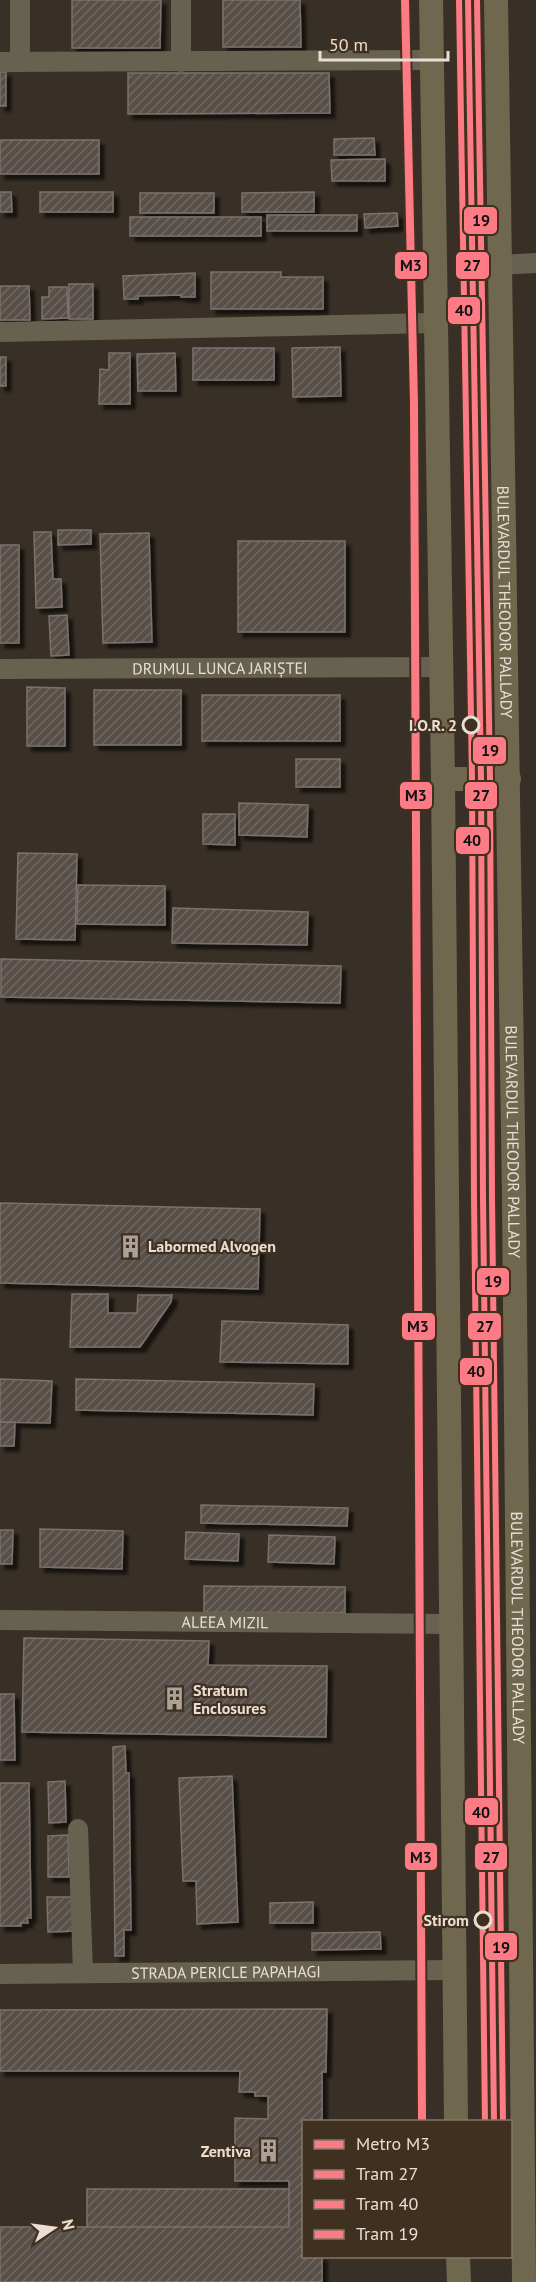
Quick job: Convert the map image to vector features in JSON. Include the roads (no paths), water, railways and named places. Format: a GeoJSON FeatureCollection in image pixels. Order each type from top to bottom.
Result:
{"type":"FeatureCollection","features":[{"type":"Feature","properties":{"kind":"main road"},"geometry":{"type":"LineString","coordinates":[[431,0],[443,779],[456,2120]]}},
{"type":"Feature","properties":{"kind":"main road","name":"BULEVARDUL THEODOR PALLADY"},"geometry":{"type":"LineString","coordinates":[[496,0],[509,779],[524,2282]]}},
{"type":"Feature","properties":{"kind":"main road"},"geometry":{"type":"LineString","coordinates":[[443,779],[509,779]]}},
{"type":"Feature","properties":{"kind":"main road"},"geometry":{"type":"LineString","coordinates":[[458,2258],[459,2282]]}},
{"type":"Feature","properties":{"kind":"street"},"geometry":{"type":"LineString","coordinates":[[20,0],[10,62],[432,60]]}},
{"type":"Feature","properties":{"kind":"street"},"geometry":{"type":"LineString","coordinates":[[181,0],[181,62]]}},
{"type":"Feature","properties":{"kind":"street"},"geometry":{"type":"LineString","coordinates":[[500,265],[536,264]]}},
{"type":"Feature","properties":{"kind":"street"},"geometry":{"type":"LineString","coordinates":[[0,332],[437,323]]}},
{"type":"Feature","properties":{"kind":"street","name":"DRUMUL LUNCA JARIȘTEI"},"geometry":{"type":"LineString","coordinates":[[0,669],[441,667]]}},
{"type":"Feature","properties":{"kind":"street","name":"ALEEA MIZIL"},"geometry":{"type":"LineString","coordinates":[[0,1620],[451,1624]]}},
{"type":"Feature","properties":{"kind":"street"},"geometry":{"type":"LineString","coordinates":[[78,1829],[83,1973]]}},
{"type":"Feature","properties":{"kind":"street","name":"STRADA PERICLE PAPAHAGI"},"geometry":{"type":"LineString","coordinates":[[0,1974],[454,1970]]}},
{"type":"Feature","properties":{"kind":"metro line","name":"M3"},"geometry":{"type":"LineString","coordinates":[[405,0],[414,403],[422,2120]]}},
{"type":"Feature","properties":{"kind":"tram line","name":"40"},"geometry":{"type":"LineString","coordinates":[[459,0],[472,779],[474,1198],[485,2120]]}},
{"type":"Feature","properties":{"kind":"tram line","name":"27"},"geometry":{"type":"LineString","coordinates":[[468,0],[481,779],[483,1198],[494,2120]]}},
{"type":"Feature","properties":{"kind":"tram line","name":"19"},"geometry":{"type":"LineString","coordinates":[[477,0],[490,779],[492,1198],[503,2120]]}},
{"type":"Feature","properties":{"kind":"place","name":"I.O.R. 2"},"geometry":{"type":"Point","coordinates":[471,725]}},
{"type":"Feature","properties":{"kind":"place","name":"Labormed Alvogen"},"geometry":{"type":"Point","coordinates":[130,1246]}},
{"type":"Feature","properties":{"kind":"place","name":"Stratum Enclosures"},"geometry":{"type":"Point","coordinates":[175,1699]}},
{"type":"Feature","properties":{"kind":"place","name":"Stirom"},"geometry":{"type":"Point","coordinates":[483,1920]}},
{"type":"Feature","properties":{"kind":"place","name":"Zentiva"},"geometry":{"type":"Point","coordinates":[269,2151]}}]}
